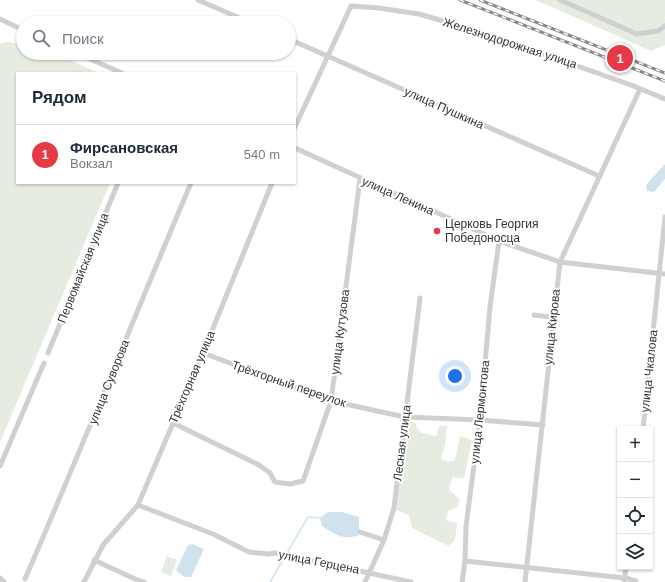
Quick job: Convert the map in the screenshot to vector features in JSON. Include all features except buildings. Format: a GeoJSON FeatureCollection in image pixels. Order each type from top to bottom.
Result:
{"type":"FeatureCollection","features":[{"type":"Feature","properties":{"kind":"street"},"geometry":{"type":"LineString","coordinates":[[198,0],[235,16]]}},
{"type":"Feature","properties":{"kind":"street"},"geometry":{"type":"LineString","coordinates":[[560,0],[637,34],[658,32],[665,26]]}},
{"type":"Feature","properties":{"kind":"street","name":"Железнодорожная улица"},"geometry":{"type":"LineString","coordinates":[[326,56],[350,6],[379,8],[419,14],[538,51],[665,99]]}},
{"type":"Feature","properties":{"kind":"street"},"geometry":{"type":"LineString","coordinates":[[0,19],[16,27]]}},
{"type":"Feature","properties":{"kind":"street","name":"улица Пушкина"},"geometry":{"type":"LineString","coordinates":[[296,42],[599,176]]}},
{"type":"Feature","properties":{"kind":"street"},"geometry":{"type":"LineString","coordinates":[[296,125],[326,56]]}},
{"type":"Feature","properties":{"kind":"street"},"geometry":{"type":"LineString","coordinates":[[92,60],[120,72]]}},
{"type":"Feature","properties":{"kind":"street","name":"улица Кирова"},"geometry":{"type":"LineString","coordinates":[[525,582],[543,425],[552,317],[560,262],[640,89]]}},
{"type":"Feature","properties":{"kind":"street","name":"улица Ленина"},"geometry":{"type":"LineString","coordinates":[[296,148],[360,179],[499,241],[560,262],[662,274]]}},
{"type":"Feature","properties":{"kind":"street","name":"улица Кутузова"},"geometry":{"type":"LineString","coordinates":[[173,423],[259,465],[270,473],[275,482],[290,484],[303,481],[331,401],[360,179]]}},
{"type":"Feature","properties":{"kind":"street","name":"Первомайская улица"},"geometry":{"type":"LineString","coordinates":[[48,353],[118,184]]}},
{"type":"Feature","properties":{"kind":"street","name":"улица Суворова"},"geometry":{"type":"LineString","coordinates":[[25,579],[89,430],[191,184]]}},
{"type":"Feature","properties":{"kind":"street","name":"Трёхгорная улица"},"geometry":{"type":"LineString","coordinates":[[84,582],[103,545],[138,505],[203,353],[272,184]]}},
{"type":"Feature","properties":{"kind":"street","name":"улица Чкалова"},"geometry":{"type":"LineString","coordinates":[[643,426],[662,274],[665,217]]}},
{"type":"Feature","properties":{"kind":"street","name":"улица Лермонтова"},"geometry":{"type":"LineString","coordinates":[[462,582],[465,561],[466,526],[480,420],[490,307],[499,241]]}},
{"type":"Feature","properties":{"kind":"street","name":"Лесная улица"},"geometry":{"type":"LineString","coordinates":[[365,582],[368,572],[384,540],[394,508],[420,298]]}},
{"type":"Feature","properties":{"kind":"street"},"geometry":{"type":"LineString","coordinates":[[534,315],[552,317]]}},
{"type":"Feature","properties":{"kind":"street","name":"Трёхгорный переулок"},"geometry":{"type":"LineString","coordinates":[[203,353],[331,401],[405,418],[480,420],[543,425]]}},
{"type":"Feature","properties":{"kind":"street"},"geometry":{"type":"LineString","coordinates":[[0,466],[44,362]]}},
{"type":"Feature","properties":{"kind":"street","name":"улица Герцена"},"geometry":{"type":"LineString","coordinates":[[138,505],[213,534],[249,552],[268,554],[275,553],[412,582]]}},
{"type":"Feature","properties":{"kind":"street"},"geometry":{"type":"LineString","coordinates":[[360,532],[384,540]]}},
{"type":"Feature","properties":{"kind":"street"},"geometry":{"type":"LineString","coordinates":[[94,560],[135,580],[144,582]]}},
{"type":"Feature","properties":{"kind":"street"},"geometry":{"type":"LineString","coordinates":[[465,561],[636,581]]}},
{"type":"Feature","properties":{"kind":"street"},"geometry":{"type":"LineString","coordinates":[[624,580],[626,570]]}},
{"type":"Feature","properties":{"kind":"street"},"geometry":{"type":"LineString","coordinates":[[0,578],[4,582]]}},
{"type":"Feature","properties":{"kind":"shaded area"},"geometry":{"type":"Polygon","coordinates":[[[536,0],[665,0],[665,45],[651,51],[536,0]]]}},
{"type":"Feature","properties":{"kind":"shaded area"},"geometry":{"type":"Polygon","coordinates":[[[7,42],[16,43],[16,60],[70,60],[97,72],[16,72],[16,184],[110,184],[0,442],[0,44],[7,42]]]}},
{"type":"Feature","properties":{"kind":"shaded area"},"geometry":{"type":"Polygon","coordinates":[[[407,421],[416,423],[417,429],[422,433],[436,436],[439,426],[447,426],[445,445],[441,459],[448,462],[455,460],[460,436],[472,440],[464,478],[452,477],[449,490],[460,500],[457,507],[448,511],[446,520],[457,523],[455,540],[449,546],[412,528],[409,515],[396,510],[407,421]]]}},
{"type":"Feature","properties":{"kind":"shaded area"},"geometry":{"type":"Polygon","coordinates":[[[167,556],[177,560],[171,576],[161,572],[167,556]]]}},
{"type":"Feature","properties":{"kind":"water"},"geometry":{"type":"Polygon","coordinates":[[[665,164],[665,179],[654,192],[647,191],[646,185],[665,164]]]}},
{"type":"Feature","properties":{"kind":"water"},"geometry":{"type":"Polygon","coordinates":[[[328,512],[342,512],[359,517],[359,535],[354,537],[339,536],[322,526],[320,518],[328,512]]]}},
{"type":"Feature","properties":{"kind":"water"},"geometry":{"type":"Polygon","coordinates":[[[192,544],[204,549],[191,577],[184,577],[176,570],[188,545],[192,544]]]}},
{"type":"Feature","properties":{"kind":"waterway"},"geometry":{"type":"LineString","coordinates":[[270,582],[308,517],[320,518]]}},
{"type":"Feature","properties":{"kind":"railway"},"geometry":{"type":"LineString","coordinates":[[460,0],[665,81]]}},
{"type":"Feature","properties":{"kind":"railway"},"geometry":{"type":"LineString","coordinates":[[480,0],[665,73]]}},
{"type":"Feature","properties":{"kind":"place","name":"Фирсановская"},"geometry":{"type":"Point","coordinates":[620,58]}},
{"type":"Feature","properties":{"kind":"place","name":"Церковь Георгия Победоносца"},"geometry":{"type":"Point","coordinates":[437,231]}}]}
